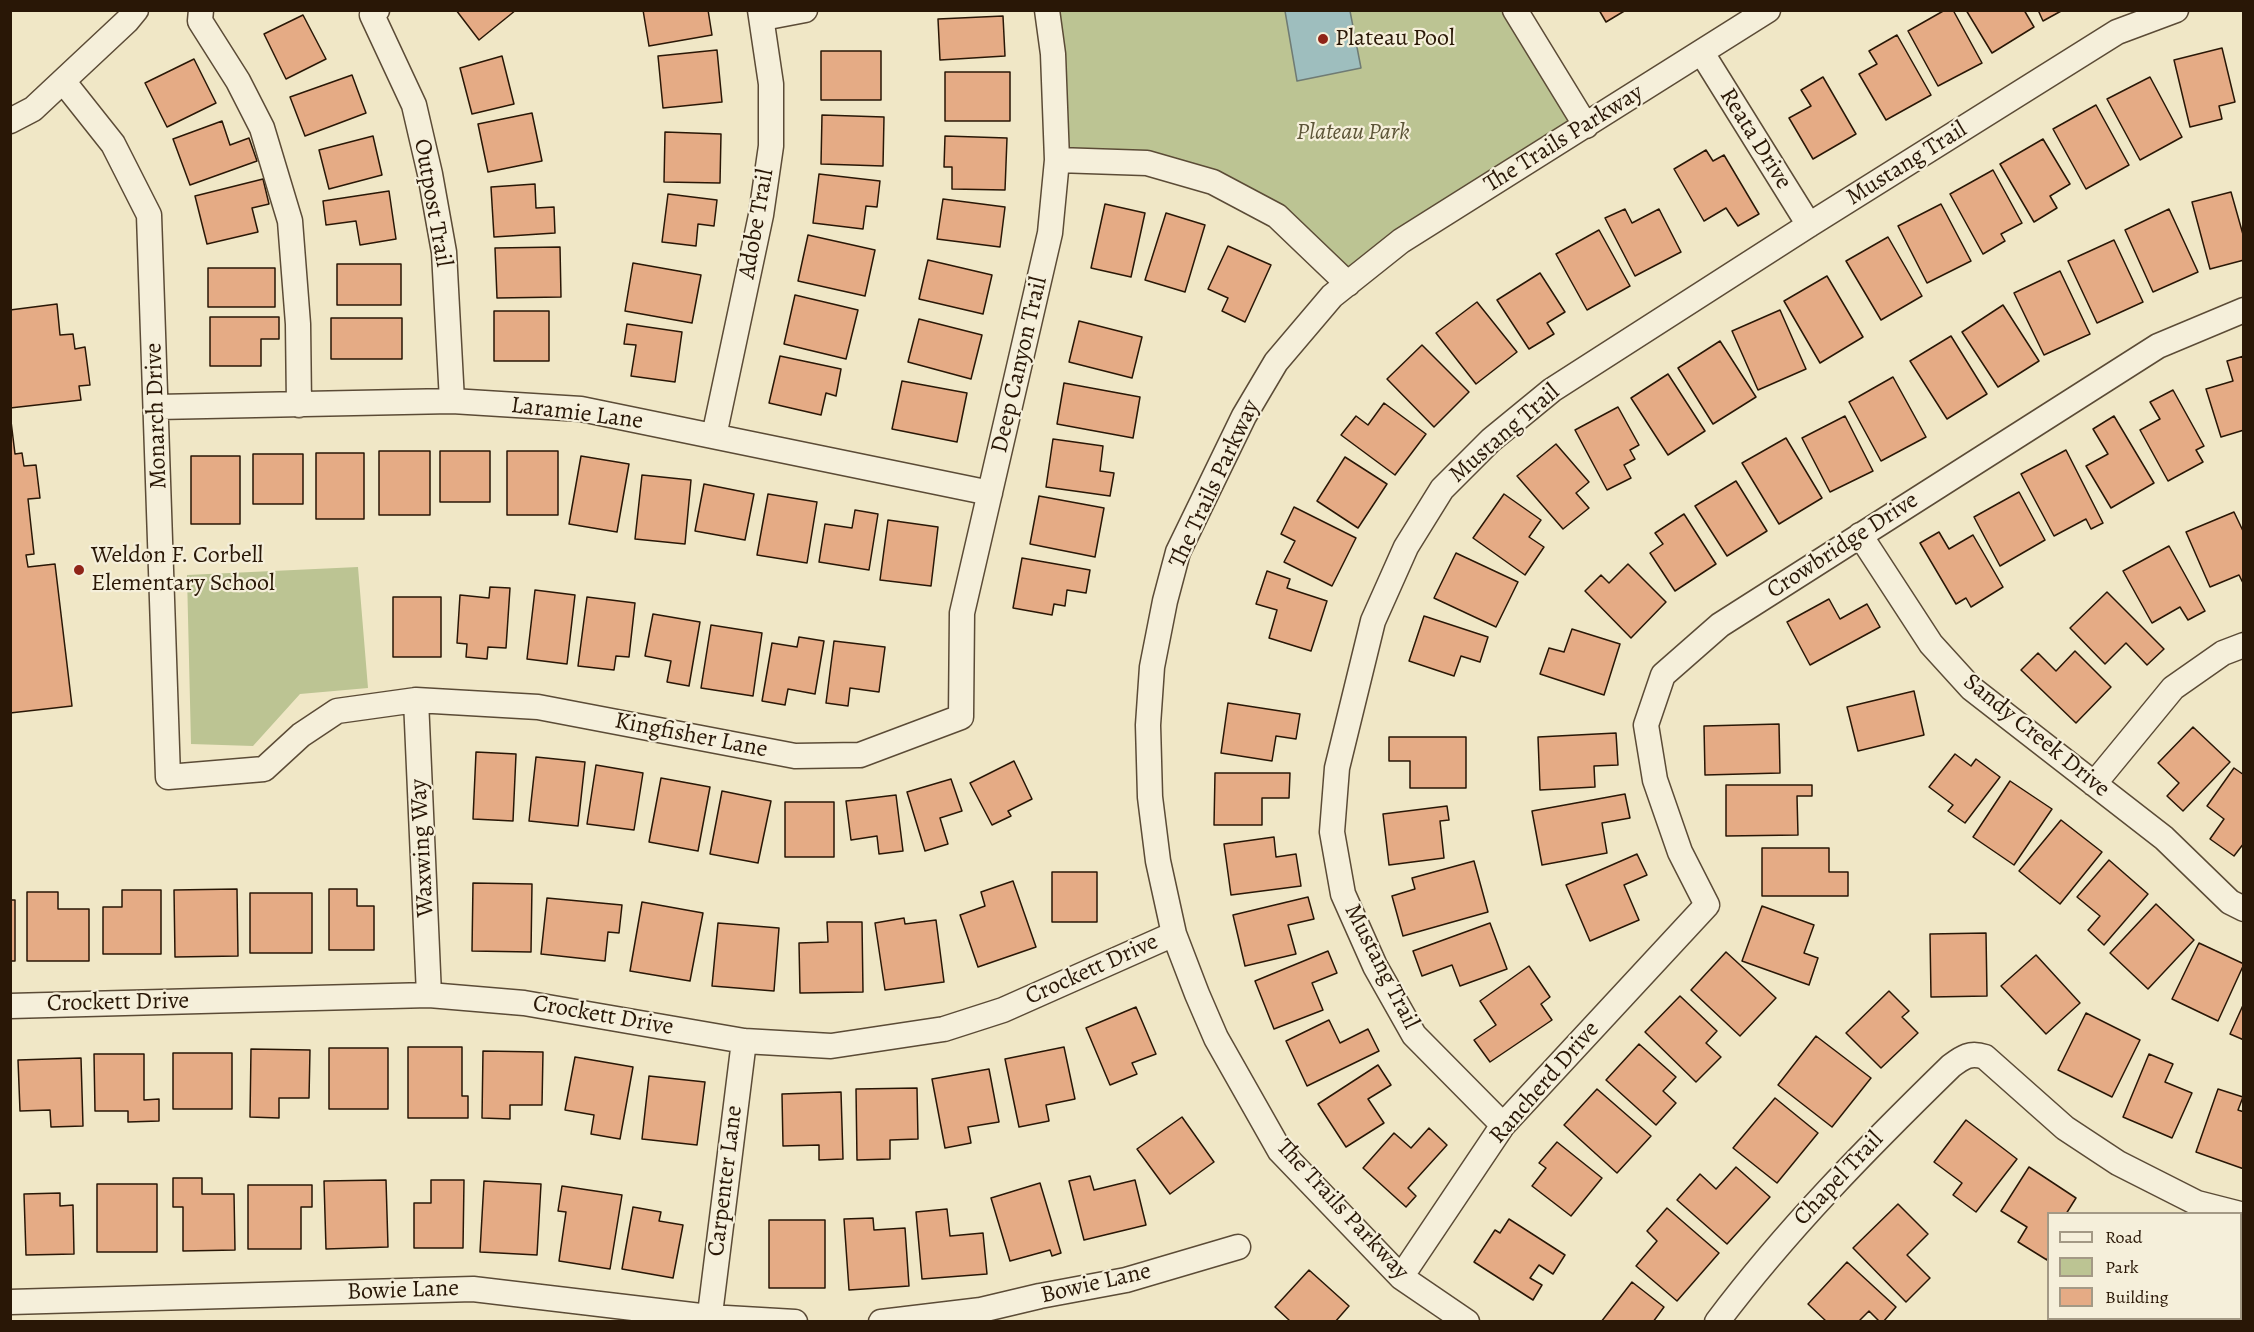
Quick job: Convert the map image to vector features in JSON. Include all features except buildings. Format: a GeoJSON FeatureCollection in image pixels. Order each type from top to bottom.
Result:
{"type":"FeatureCollection","features":[{"type":"Feature","properties":{"kind":"street"},"geometry":{"type":"LineString","coordinates":[[10,122],[33,109],[136,10]]}},
{"type":"Feature","properties":{"kind":"street"},"geometry":{"type":"LineString","coordinates":[[201,10],[200,21],[238,81],[262,128],[290,220],[298,324],[299,405]]}},
{"type":"Feature","properties":{"kind":"street"},"geometry":{"type":"LineString","coordinates":[[762,14],[805,10]]}},
{"type":"Feature","properties":{"kind":"street","name":"Deep Canyon Trail"},"geometry":{"type":"LineString","coordinates":[[961,717],[962,613],[1050,233],[1058,160],[1053,54],[1047,10]]}},
{"type":"Feature","properties":{"kind":"street"},"geometry":{"type":"LineString","coordinates":[[1515,10],[1586,126]]}},
{"type":"Feature","properties":{"kind":"street","name":"The Trails Parkway"},"geometry":{"type":"LineString","coordinates":[[1467,1322],[1401,1277],[1280,1151],[1216,1038],[1174,934],[1158,861],[1150,797],[1148,725],[1152,667],[1165,601],[1178,552],[1244,416],[1276,362],[1332,296],[1401,241],[1768,10]]}},
{"type":"Feature","properties":{"kind":"street","name":"Mustang Trail"},"geometry":{"type":"LineString","coordinates":[[1503,1125],[1414,1035],[1375,966],[1343,894],[1332,832],[1337,768],[1373,621],[1406,548],[1442,489],[1491,440],[1552,390],[1809,225],[2117,32],[2176,10]]}},
{"type":"Feature","properties":{"kind":"street","name":"Outpost Trail"},"geometry":{"type":"LineString","coordinates":[[374,13],[414,105],[430,174],[444,252],[452,401]]}},
{"type":"Feature","properties":{"kind":"street","name":"Adobe Trail"},"geometry":{"type":"LineString","coordinates":[[714,436],[761,215],[771,146],[771,84],[762,14]]}},
{"type":"Feature","properties":{"kind":"street","name":"Reata Drive"},"geometry":{"type":"LineString","coordinates":[[1701,53],[1809,225]]}},
{"type":"Feature","properties":{"kind":"street","name":"Monarch Drive"},"geometry":{"type":"LineString","coordinates":[[63,81],[113,144],[149,215],[168,777]]}},
{"type":"Feature","properties":{"kind":"street"},"geometry":{"type":"LineString","coordinates":[[1058,160],[1147,163],[1213,182],[1277,216],[1348,284]]}},
{"type":"Feature","properties":{"kind":"street","name":"Crowbridge Drive"},"geometry":{"type":"LineString","coordinates":[[1707,905],[1680,852],[1655,780],[1646,726],[1663,675],[1720,625],[2158,346],[2244,310]]}},
{"type":"Feature","properties":{"kind":"street","name":"Laramie Lane"},"geometry":{"type":"LineString","coordinates":[[157,407],[452,401],[581,409],[990,493]]}},
{"type":"Feature","properties":{"kind":"street","name":"Sandy Creek Drive"},"geometry":{"type":"LineString","coordinates":[[1860,535],[1931,644],[1971,688],[2164,838],[2230,902],[2244,909]]}},
{"type":"Feature","properties":{"kind":"street"},"geometry":{"type":"LineString","coordinates":[[2094,784],[2173,688],[2223,654],[2244,645]]}},
{"type":"Feature","properties":{"kind":"street","name":"Kingfisher Lane"},"geometry":{"type":"LineString","coordinates":[[168,777],[264,769],[302,735],[337,711],[416,700],[538,707],[795,756],[860,755],[961,717]]}},
{"type":"Feature","properties":{"kind":"street","name":"Waxwing Way"},"geometry":{"type":"LineString","coordinates":[[416,700],[429,995]]}},
{"type":"Feature","properties":{"kind":"street","name":"Rancherd Drive"},"geometry":{"type":"LineString","coordinates":[[1401,1277],[1503,1125],[1707,905]]}},
{"type":"Feature","properties":{"kind":"street","name":"Crockett Drive"},"geometry":{"type":"LineString","coordinates":[[10,1006],[429,995],[524,1003],[744,1041],[831,1046],[944,1029],[1003,1010],[1174,934]]}},
{"type":"Feature","properties":{"kind":"street","name":"Carpenter Lane"},"geometry":{"type":"LineString","coordinates":[[709,1319],[744,1041]]}},
{"type":"Feature","properties":{"kind":"street","name":"Chapel Trail"},"geometry":{"type":"LineString","coordinates":[[1717,1322],[1755,1270],[1869,1145],[1964,1056],[1976,1054],[1985,1057],[2065,1128],[2118,1163],[2195,1208]]}},
{"type":"Feature","properties":{"kind":"street"},"geometry":{"type":"LineString","coordinates":[[2195,1208],[2226,1212]]}},
{"type":"Feature","properties":{"kind":"street","name":"Bowie Lane"},"geometry":{"type":"LineString","coordinates":[[881,1322],[981,1310],[1126,1280],[1238,1247]]}},
{"type":"Feature","properties":{"kind":"street","name":"Bowie Lane"},"geometry":{"type":"LineString","coordinates":[[10,1302],[472,1289],[709,1319],[795,1322]]}},
{"type":"Feature","properties":{"kind":"green space","name":"Plateau Park"},"geometry":{"type":"Polygon","coordinates":[[[1046,11],[1513,11],[1586,126],[1348,284],[1213,182],[1057,160],[1046,11]]]}},
{"type":"Feature","properties":{"kind":"green space"},"geometry":{"type":"Polygon","coordinates":[[[358,567],[368,688],[300,694],[253,746],[191,744],[187,575],[358,567]]]}},
{"type":"Feature","properties":{"kind":"water","name":"Plateau Pool"},"geometry":{"type":"Polygon","coordinates":[[[1285,11],[1350,11],[1361,68],[1297,81],[1285,11]]]}},
{"type":"Feature","properties":{"kind":"place","name":"Plateau Pool"},"geometry":{"type":"Point","coordinates":[1323,39]}},
{"type":"Feature","properties":{"kind":"place","name":"Weldon F. Corbell Elementary School"},"geometry":{"type":"Point","coordinates":[79,570]}}]}
